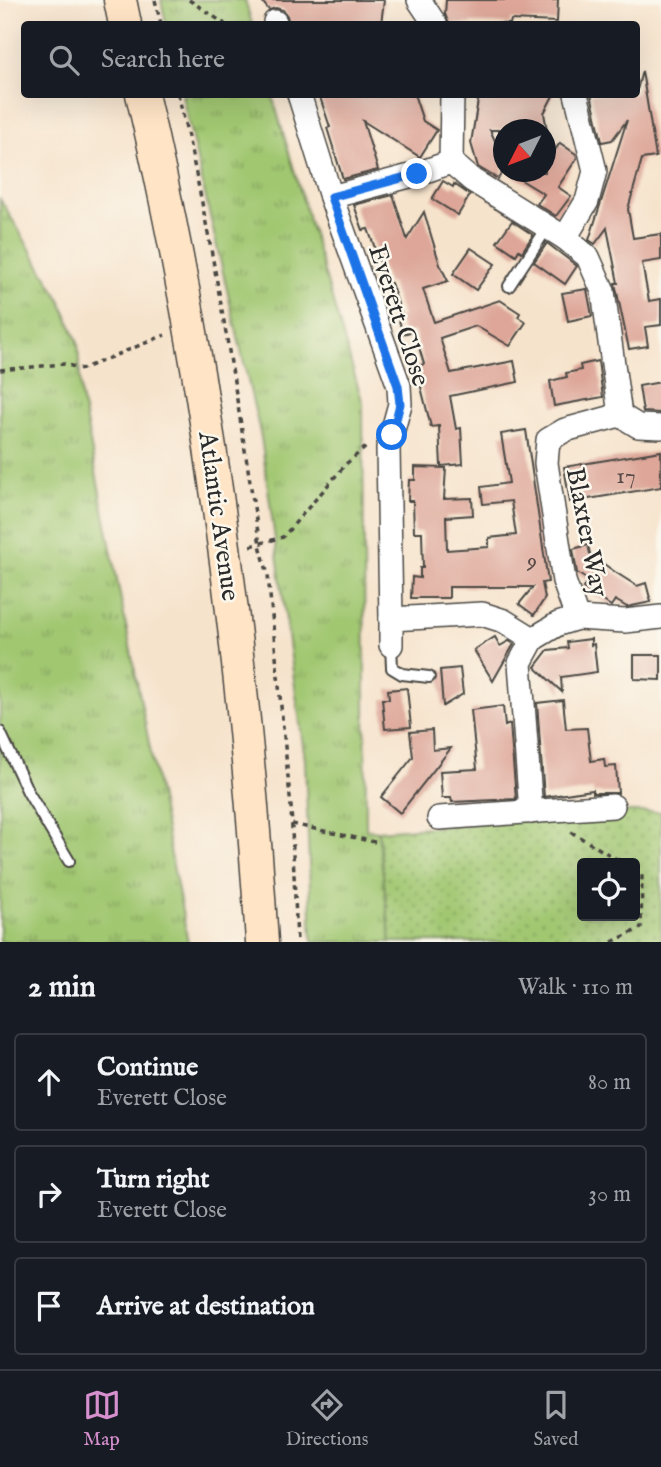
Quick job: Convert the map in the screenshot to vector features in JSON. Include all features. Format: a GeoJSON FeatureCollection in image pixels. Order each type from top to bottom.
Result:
{"type":"FeatureCollection","features":[{"type":"Feature","properties":{"kind":"street"},"geometry":{"type":"LineString","coordinates":[[120,0],[124,21]]}},
{"type":"Feature","properties":{"kind":"street"},"geometry":{"type":"LineString","coordinates":[[419,0],[433,21]]}},
{"type":"Feature","properties":{"kind":"street","name":"Atlantic Avenue"},"geometry":{"type":"LineString","coordinates":[[143,98],[204,399],[235,626],[255,830],[262,942]]}},
{"type":"Feature","properties":{"kind":"street","name":"Everett Close"},"geometry":{"type":"LineString","coordinates":[[300,98],[331,197],[398,386],[400,404],[388,448],[391,645]]}},
{"type":"Feature","properties":{"kind":"street"},"geometry":{"type":"LineString","coordinates":[[452,98],[451,162],[472,180],[556,233],[588,257],[603,291],[620,415],[638,426],[661,427]]}},
{"type":"Feature","properties":{"kind":"street"},"geometry":{"type":"LineString","coordinates":[[556,233],[587,201],[595,171],[577,98]]}},
{"type":"Feature","properties":{"kind":"street"},"geometry":{"type":"LineString","coordinates":[[331,197],[451,162]]}},
{"type":"Feature","properties":{"kind":"street","name":"Blaxter Way"},"geometry":{"type":"LineString","coordinates":[[620,415],[565,430],[548,440],[546,463],[564,581],[577,618],[625,621],[661,617]]}},
{"type":"Feature","properties":{"kind":"street"},"geometry":{"type":"LineString","coordinates":[[391,619],[482,614],[504,621],[533,639]]}},
{"type":"Feature","properties":{"kind":"street"},"geometry":{"type":"LineString","coordinates":[[531,812],[520,663],[533,639],[558,624],[577,618]]}},
{"type":"Feature","properties":{"kind":"street"},"geometry":{"type":"LineString","coordinates":[[439,818],[613,806]]}},
{"type":"Feature","properties":{"kind":"lane"},"geometry":{"type":"LineString","coordinates":[[509,286],[556,233]]}},
{"type":"Feature","properties":{"kind":"lane"},"geometry":{"type":"LineString","coordinates":[[391,645],[392,668],[401,674],[429,677]]}},
{"type":"Feature","properties":{"kind":"lane"},"geometry":{"type":"LineString","coordinates":[[0,732],[28,792],[69,861]]}},
{"type":"Feature","properties":{"kind":"path"},"geometry":{"type":"LineString","coordinates":[[155,0],[160,21]]}},
{"type":"Feature","properties":{"kind":"path"},"geometry":{"type":"LineString","coordinates":[[189,0],[220,21]]}},
{"type":"Feature","properties":{"kind":"path"},"geometry":{"type":"LineString","coordinates":[[179,98],[225,323],[260,545],[268,575],[292,824],[297,942]]}},
{"type":"Feature","properties":{"kind":"path"},"geometry":{"type":"LineString","coordinates":[[0,370],[64,364],[82,369],[189,325]]}},
{"type":"Feature","properties":{"kind":"path"},"geometry":{"type":"LineString","coordinates":[[260,545],[283,537],[347,463],[377,437],[392,435]]}},
{"type":"Feature","properties":{"kind":"path"},"geometry":{"type":"LineString","coordinates":[[292,824],[379,844]]}},
{"type":"Feature","properties":{"kind":"path"},"geometry":{"type":"LineString","coordinates":[[570,832],[614,858]]}},
{"type":"Feature","properties":{"kind":"path"},"geometry":{"type":"LineString","coordinates":[[612,942],[641,928],[640,874]]}},
{"type":"Feature","properties":{"kind":"green space"},"geometry":{"type":"Polygon","coordinates":[[[161,0],[245,0],[251,21],[165,21],[161,0]]]}},
{"type":"Feature","properties":{"kind":"green space"},"geometry":{"type":"Polygon","coordinates":[[[183,98],[273,98],[363,404],[366,829],[378,831],[391,942],[312,942],[305,760],[261,437],[183,98]]]}},
{"type":"Feature","properties":{"kind":"green space"},"geometry":{"type":"Polygon","coordinates":[[[0,199],[61,301],[78,343],[81,396],[188,942],[0,942],[0,199]]]}},
{"type":"Feature","properties":{"kind":"green space"},"geometry":{"type":"Polygon","coordinates":[[[661,812],[661,942],[391,942],[378,831],[661,812]]]}},
{"type":"Feature","properties":{"kind":"building"},"geometry":{"type":"Polygon","coordinates":[[[261,0],[384,0],[381,21],[288,21],[283,10],[269,10],[261,0]]]}},
{"type":"Feature","properties":{"kind":"building"},"geometry":{"type":"Polygon","coordinates":[[[446,0],[558,0],[557,21],[448,21],[445,14],[446,0]]]}},
{"type":"Feature","properties":{"kind":"building"},"geometry":{"type":"Polygon","coordinates":[[[642,71],[656,157],[642,159],[628,209],[633,238],[661,234],[661,260],[642,263],[649,301],[661,299],[661,325],[645,327],[648,346],[629,349],[607,228],[595,244],[589,240],[627,120],[612,140],[602,142],[592,98],[640,98],[642,71]]]}},
{"type":"Feature","properties":{"kind":"building"},"geometry":{"type":"Polygon","coordinates":[[[320,98],[415,98],[423,121],[437,130],[420,157],[363,121],[378,170],[343,179],[327,128],[330,127],[320,98]]]}},
{"type":"Feature","properties":{"kind":"building"},"geometry":{"type":"Polygon","coordinates":[[[478,98],[552,98],[544,113],[545,119],[493,119],[493,130],[490,130],[493,136],[493,176],[478,167],[471,143],[478,98]]]}},
{"type":"Feature","properties":{"kind":"building"},"geometry":{"type":"Polygon","coordinates":[[[560,143],[576,154],[577,158],[558,187],[571,196],[556,216],[537,204],[544,194],[524,182],[556,182],[556,149],[560,143]]]}},
{"type":"Feature","properties":{"kind":"building"},"geometry":{"type":"Polygon","coordinates":[[[443,181],[453,187],[454,184],[470,195],[458,215],[432,199],[443,181]]]}},
{"type":"Feature","properties":{"kind":"building"},"geometry":{"type":"Polygon","coordinates":[[[393,195],[407,239],[424,212],[440,265],[448,281],[423,289],[434,322],[500,300],[520,313],[518,317],[526,322],[510,346],[476,326],[440,338],[451,373],[514,361],[518,382],[450,396],[456,429],[461,428],[463,464],[441,466],[439,426],[431,427],[416,367],[424,364],[414,331],[403,334],[398,317],[402,316],[391,283],[388,284],[368,229],[363,230],[354,205],[393,195]]]}},
{"type":"Feature","properties":{"kind":"building"},"geometry":{"type":"Polygon","coordinates":[[[512,221],[533,235],[522,252],[519,250],[516,255],[497,242],[512,221]]]}},
{"type":"Feature","properties":{"kind":"building"},"geometry":{"type":"Polygon","coordinates":[[[547,243],[577,266],[565,284],[534,262],[547,243]]]}},
{"type":"Feature","properties":{"kind":"building"},"geometry":{"type":"Polygon","coordinates":[[[471,248],[495,264],[476,290],[453,274],[471,248]]]}},
{"type":"Feature","properties":{"kind":"building"},"geometry":{"type":"Polygon","coordinates":[[[587,289],[592,316],[568,321],[562,293],[587,289]]]}},
{"type":"Feature","properties":{"kind":"building"},"geometry":{"type":"Polygon","coordinates":[[[598,361],[603,397],[554,406],[550,381],[567,377],[566,373],[581,370],[580,365],[598,361]]]}},
{"type":"Feature","properties":{"kind":"building"},"geometry":{"type":"Polygon","coordinates":[[[661,382],[661,413],[643,412],[639,386],[661,382]]]}},
{"type":"Feature","properties":{"kind":"building"},"geometry":{"type":"Polygon","coordinates":[[[526,430],[548,582],[542,583],[545,598],[534,615],[519,604],[533,587],[449,587],[449,598],[411,598],[412,577],[420,578],[420,568],[423,568],[422,532],[414,532],[413,501],[408,501],[409,480],[415,480],[415,467],[446,468],[444,499],[472,498],[473,515],[446,517],[447,550],[489,547],[489,538],[516,535],[511,501],[483,504],[481,487],[509,483],[501,434],[526,430]]]}},
{"type":"Feature","properties":{"kind":"building"},"geometry":{"type":"Polygon","coordinates":[[[661,451],[661,487],[570,502],[564,467],[661,451]]]}},
{"type":"Feature","properties":{"kind":"building"},"geometry":{"type":"Polygon","coordinates":[[[588,545],[590,554],[615,572],[637,586],[646,583],[651,602],[627,607],[615,600],[611,606],[583,588],[588,580],[577,573],[573,549],[588,545]]]}},
{"type":"Feature","properties":{"kind":"building"},"geometry":{"type":"Polygon","coordinates":[[[495,637],[500,646],[509,641],[514,644],[493,681],[474,650],[495,637]]]}},
{"type":"Feature","properties":{"kind":"building"},"geometry":{"type":"Polygon","coordinates":[[[591,639],[597,672],[561,677],[562,692],[535,667],[548,650],[568,648],[567,642],[591,639]]]}},
{"type":"Feature","properties":{"kind":"building"},"geometry":{"type":"Polygon","coordinates":[[[634,655],[661,655],[661,680],[634,679],[634,655]]]}},
{"type":"Feature","properties":{"kind":"building"},"geometry":{"type":"Polygon","coordinates":[[[460,668],[463,694],[443,706],[440,670],[460,668]]]}},
{"type":"Feature","properties":{"kind":"building"},"geometry":{"type":"Polygon","coordinates":[[[407,688],[411,727],[385,729],[382,699],[389,699],[388,690],[407,688]]]}},
{"type":"Feature","properties":{"kind":"building"},"geometry":{"type":"Polygon","coordinates":[[[563,700],[566,729],[587,728],[591,761],[604,759],[605,767],[616,766],[618,793],[593,793],[593,790],[544,797],[537,703],[563,700]]]}},
{"type":"Feature","properties":{"kind":"building"},"geometry":{"type":"Polygon","coordinates":[[[503,706],[505,726],[510,724],[516,799],[452,802],[451,798],[442,798],[440,771],[477,769],[471,710],[503,706]]]}},
{"type":"Feature","properties":{"kind":"building"},"geometry":{"type":"Polygon","coordinates":[[[432,730],[433,750],[451,748],[400,813],[381,797],[413,757],[410,732],[432,730]]]}},
{"type":"Feature","properties":{"kind":"route"},"geometry":{"type":"LineString","coordinates":[[392,435],[400,404],[398,386],[331,197],[417,174]]}}]}
